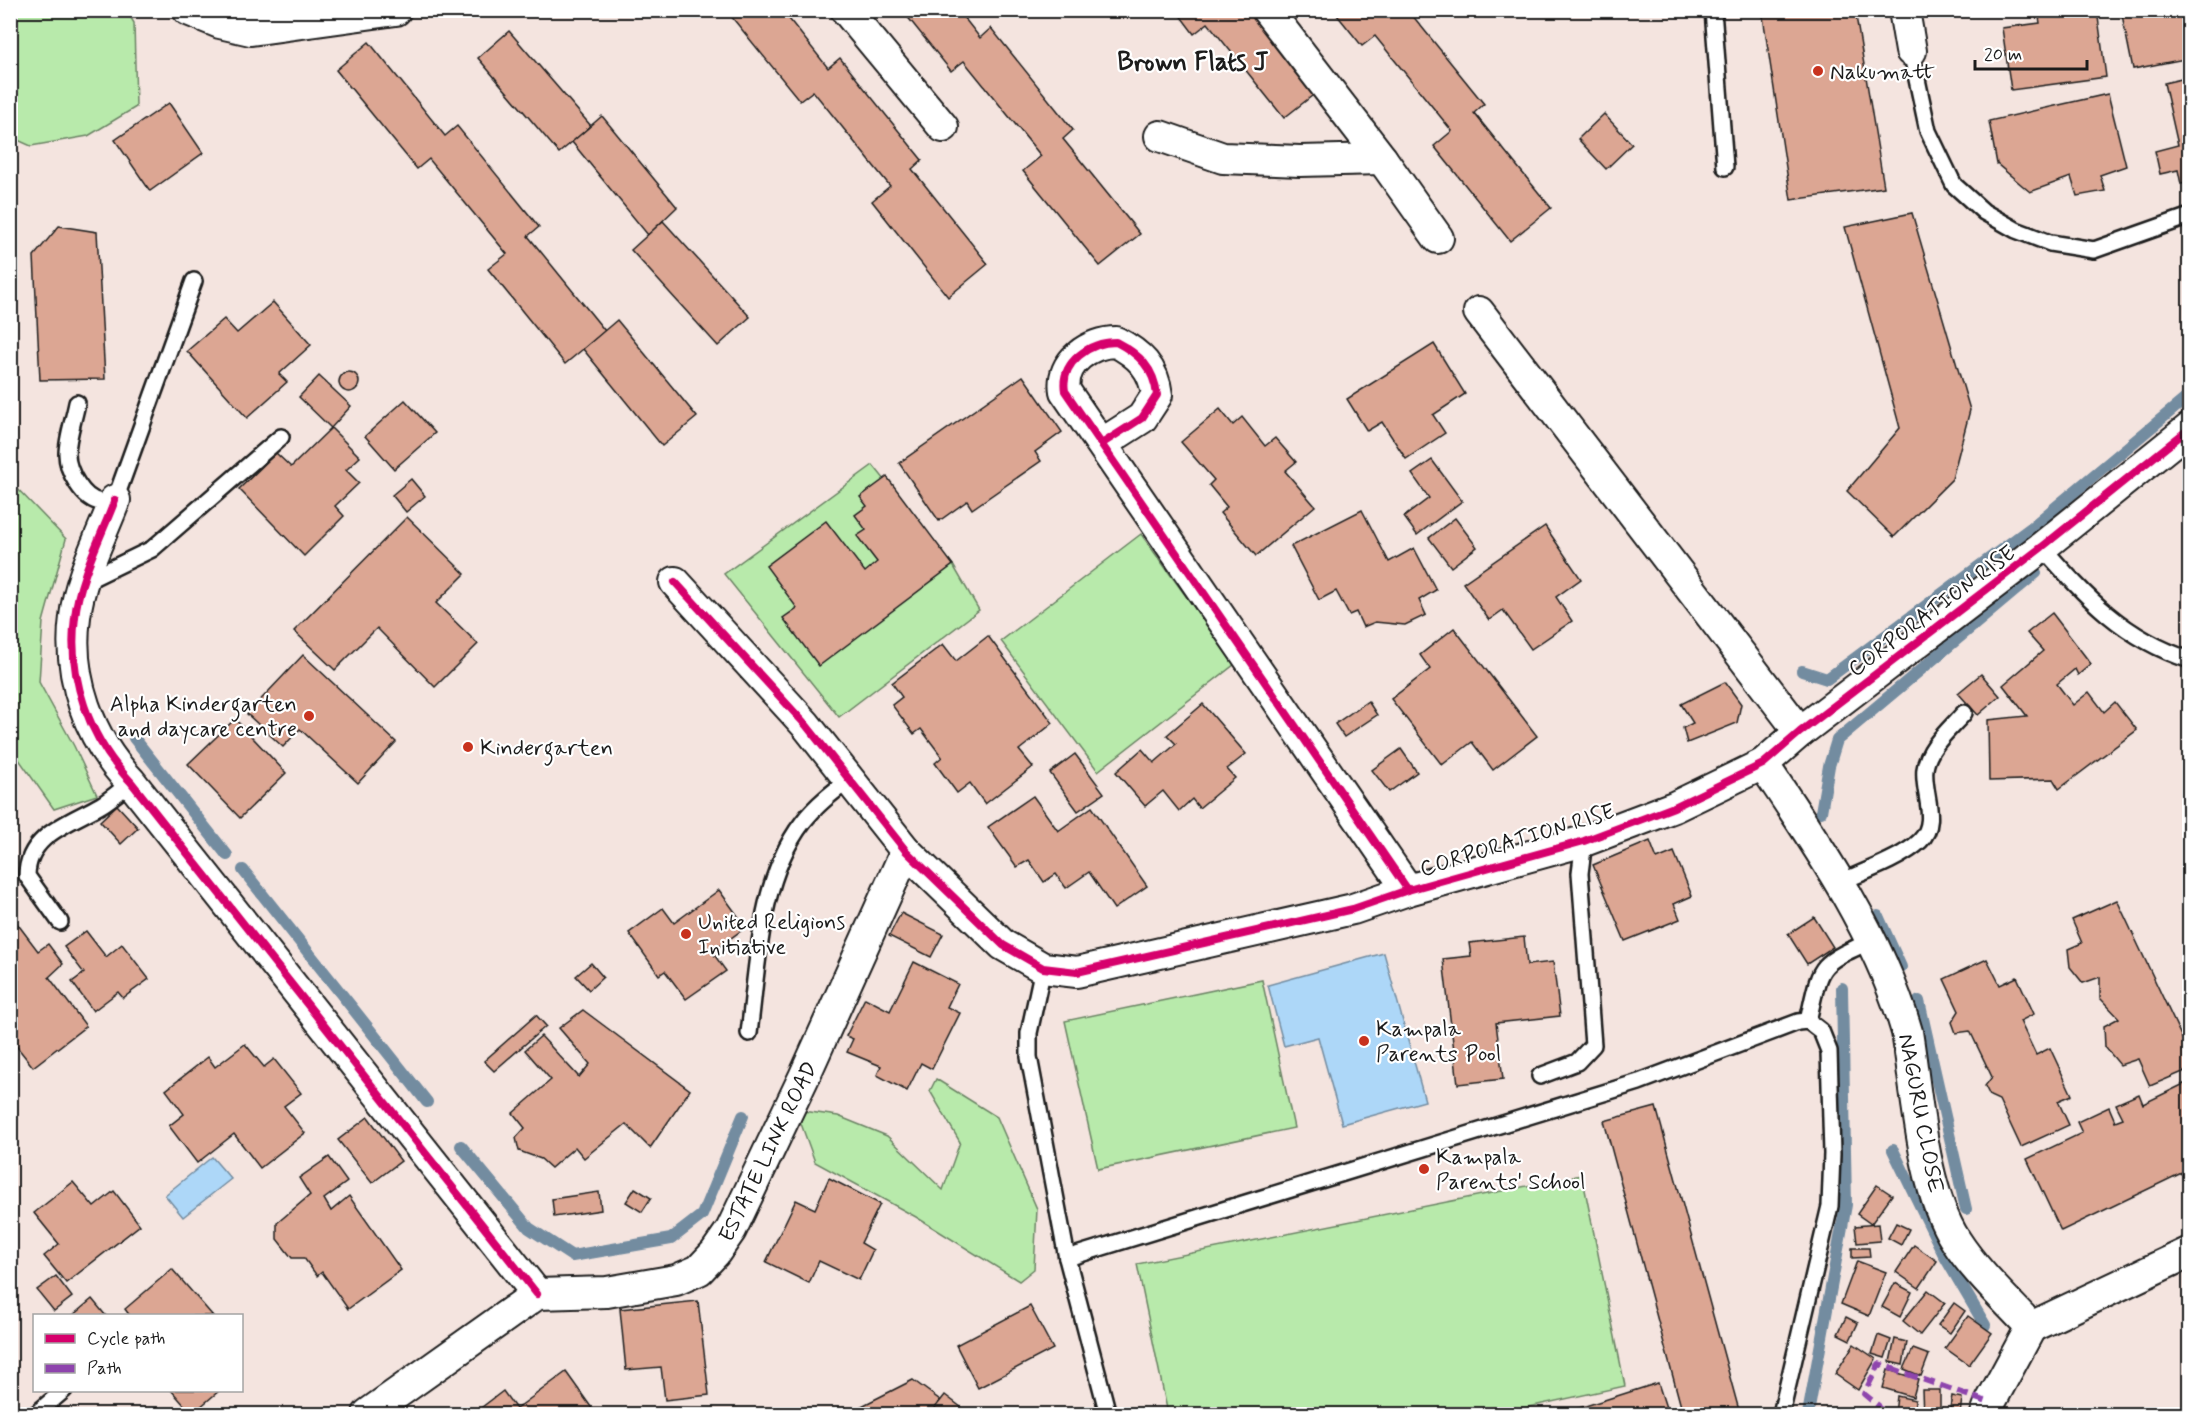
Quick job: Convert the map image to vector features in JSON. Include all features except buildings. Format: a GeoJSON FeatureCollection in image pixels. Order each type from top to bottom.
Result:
{"type":"FeatureCollection","features":[{"type":"Feature","properties":{"kind":"street"},"geometry":{"type":"LineString","coordinates":[[188,10],[220,23],[251,30],[388,11]]}},
{"type":"Feature","properties":{"kind":"street"},"geometry":{"type":"LineString","coordinates":[[846,10],[943,127]]}},
{"type":"Feature","properties":{"kind":"street"},"geometry":{"type":"LineString","coordinates":[[1267,10],[1382,159],[1438,238]]}},
{"type":"Feature","properties":{"kind":"street"},"geometry":{"type":"LineString","coordinates":[[1904,10],[1911,51]]}},
{"type":"Feature","properties":{"kind":"street"},"geometry":{"type":"LineString","coordinates":[[1160,136],[1223,158],[1299,161],[1382,159]]}},
{"type":"Feature","properties":{"kind":"street"},"geometry":{"type":"LineString","coordinates":[[1479,312],[1800,732]]}},
{"type":"Feature","properties":{"kind":"street","name":"CORPORATION RISE"},"geometry":{"type":"LineString","coordinates":[[675,582],[806,725],[906,851],[1003,945],[1043,968],[1066,973],[1089,971],[1353,909],[1408,890],[1584,841],[1674,807],[1763,764],[1800,732],[2042,548],[2190,428]]}},
{"type":"Feature","properties":{"kind":"street"},"geometry":{"type":"LineString","coordinates":[[1103,443],[1148,513],[1408,890]]}},
{"type":"Feature","properties":{"kind":"street"},"geometry":{"type":"LineString","coordinates":[[115,500],[84,582],[75,615],[74,650],[77,674],[88,720],[98,741],[110,761],[131,782],[537,1294],[368,1414]]}},
{"type":"Feature","properties":{"kind":"street","name":"NAGURU CLOSE"},"geometry":{"type":"LineString","coordinates":[[1763,764],[1813,838],[1871,941],[1907,1032],[1928,1162],[1948,1226],[1964,1252],[2031,1328]]}},
{"type":"Feature","properties":{"kind":"street","name":"ESTATE LINK ROAD"},"geometry":{"type":"LineString","coordinates":[[537,1294],[607,1292],[676,1280],[699,1270],[715,1253],[730,1230],[804,1077],[906,851]]}},
{"type":"Feature","properties":{"kind":"street"},"geometry":{"type":"LineString","coordinates":[[1986,1414],[1990,1402],[2031,1328],[2190,1252]]}},
{"type":"Feature","properties":{"kind":"lane"},"geometry":{"type":"LineString","coordinates":[[1713,10],[1725,167]]}},
{"type":"Feature","properties":{"kind":"lane"},"geometry":{"type":"LineString","coordinates":[[1911,51],[1928,131],[1954,185],[1984,212],[2016,230],[2050,243],[2094,250],[2190,216]]}},
{"type":"Feature","properties":{"kind":"lane"},"geometry":{"type":"LineString","coordinates":[[76,403],[67,455],[71,469],[80,487],[89,498],[101,502],[115,500],[194,281]]}},
{"type":"Feature","properties":{"kind":"lane"},"geometry":{"type":"LineString","coordinates":[[84,582],[152,549],[281,437]]}},
{"type":"Feature","properties":{"kind":"lane"},"geometry":{"type":"LineString","coordinates":[[2042,548],[2092,604],[2121,626],[2167,652],[2190,660]]}},
{"type":"Feature","properties":{"kind":"lane"},"geometry":{"type":"LineString","coordinates":[[1838,883],[1880,865],[1920,841],[1930,821],[1925,770],[1935,746],[1964,713]]}},
{"type":"Feature","properties":{"kind":"lane"},"geometry":{"type":"LineString","coordinates":[[749,1033],[765,920],[775,879],[801,824],[827,797],[850,779]]}},
{"type":"Feature","properties":{"kind":"lane"},"geometry":{"type":"LineString","coordinates":[[60,922],[27,876],[30,854],[45,836],[104,804],[131,782]]}},
{"type":"Feature","properties":{"kind":"lane"},"geometry":{"type":"LineString","coordinates":[[1539,1076],[1577,1062],[1593,1045],[1580,873],[1584,841]]}},
{"type":"Feature","properties":{"kind":"lane"},"geometry":{"type":"LineString","coordinates":[[1808,1021],[1820,971],[1827,962],[1871,941]]}},
{"type":"Feature","properties":{"kind":"lane"},"geometry":{"type":"LineString","coordinates":[[1043,968],[1029,1033],[1029,1057],[1067,1258],[1108,1414]]}},
{"type":"Feature","properties":{"kind":"lane"},"geometry":{"type":"LineString","coordinates":[[1067,1258],[1639,1082],[1798,1022],[1808,1021],[1821,1031],[1829,1051],[1832,1154],[1830,1206],[1781,1414]]}},
{"type":"Feature","properties":{"kind":"lane"},"geometry":{"type":"LineString","coordinates":[[36,1414],[62,1392]]}},
{"type":"Feature","properties":{"kind":"green space"},"geometry":{"type":"Polygon","coordinates":[[[10,11],[127,11],[134,23],[136,107],[88,136],[31,146],[11,137],[10,11]]]}},
{"type":"Feature","properties":{"kind":"green space"},"geometry":{"type":"Polygon","coordinates":[[[873,465],[953,565],[979,610],[839,717],[724,574],[873,465]]]}},
{"type":"Feature","properties":{"kind":"green space"},"geometry":{"type":"Polygon","coordinates":[[[10,481],[66,539],[43,622],[39,682],[74,746],[97,795],[54,809],[11,748],[10,481]]]}},
{"type":"Feature","properties":{"kind":"green space"},"geometry":{"type":"Polygon","coordinates":[[[1141,534],[1235,664],[1098,771],[1001,641],[1141,534]]]}},
{"type":"Feature","properties":{"kind":"green space"},"geometry":{"type":"Polygon","coordinates":[[[1262,980],[1294,1128],[1098,1169],[1065,1021],[1262,980]]]}},
{"type":"Feature","properties":{"kind":"green space"},"geometry":{"type":"Polygon","coordinates":[[[936,1079],[997,1117],[1037,1209],[1034,1269],[1019,1281],[916,1217],[815,1162],[796,1110],[838,1116],[887,1136],[943,1190],[960,1142],[930,1091],[936,1079]]]}},
{"type":"Feature","properties":{"kind":"green space"},"geometry":{"type":"Polygon","coordinates":[[[1582,1175],[1625,1386],[1496,1414],[1168,1414],[1137,1264],[1582,1175]]]}},
{"type":"Feature","properties":{"kind":"water","name":"Kampala Parents Pool"},"geometry":{"type":"Polygon","coordinates":[[[1384,953],[1425,1101],[1342,1124],[1318,1037],[1284,1046],[1268,985],[1384,953]]]}},
{"type":"Feature","properties":{"kind":"water"},"geometry":{"type":"Polygon","coordinates":[[[212,1157],[231,1179],[183,1217],[165,1195],[212,1157]]]}},
{"type":"Feature","properties":{"kind":"waterway"},"geometry":{"type":"LineString","coordinates":[[1802,671],[1827,679],[2032,527],[2190,395]]}},
{"type":"Feature","properties":{"kind":"waterway"},"geometry":{"type":"LineString","coordinates":[[1821,812],[1829,766],[1837,740],[2036,573]]}},
{"type":"Feature","properties":{"kind":"waterway"},"geometry":{"type":"LineString","coordinates":[[134,738],[227,855]]}},
{"type":"Feature","properties":{"kind":"waterway"},"geometry":{"type":"LineString","coordinates":[[243,870],[427,1102]]}},
{"type":"Feature","properties":{"kind":"waterway"},"geometry":{"type":"LineString","coordinates":[[1878,916],[1901,967]]}},
{"type":"Feature","properties":{"kind":"waterway"},"geometry":{"type":"LineString","coordinates":[[1808,1414],[1846,1205],[1842,988]]}},
{"type":"Feature","properties":{"kind":"waterway"},"geometry":{"type":"LineString","coordinates":[[1919,1001],[1966,1209]]}},
{"type":"Feature","properties":{"kind":"waterway"},"geometry":{"type":"LineString","coordinates":[[461,1146],[529,1228],[572,1256],[671,1239],[702,1215],[743,1116]]}},
{"type":"Feature","properties":{"kind":"waterway"},"geometry":{"type":"LineString","coordinates":[[1893,1150],[1945,1257],[1985,1325]]}},
{"type":"Feature","properties":{"kind":"marked path"},"geometry":{"type":"LineString","coordinates":[[1880,1414],[1880,1407],[1864,1394],[1879,1364],[1990,1403]]}},
{"type":"Feature","properties":{"kind":"cycle path"},"geometry":{"type":"LineString","coordinates":[[1103,443],[1142,418],[1157,395],[1153,377],[1144,363],[1116,342],[1096,346],[1079,356],[1067,371],[1065,391],[1408,890]]}},
{"type":"Feature","properties":{"kind":"cycle path"},"geometry":{"type":"LineString","coordinates":[[675,582],[806,725],[906,851],[1003,945],[1043,968],[1077,972],[1353,909],[1408,890],[1584,841],[1674,807],[1763,764],[1800,732],[2042,547],[2190,428]]}},
{"type":"Feature","properties":{"kind":"cycle path"},"geometry":{"type":"LineString","coordinates":[[115,500],[81,587],[73,640],[74,662],[84,706],[103,747],[537,1294]]}},
{"type":"Feature","properties":{"kind":"place","name":"Nakumatt"},"geometry":{"type":"Point","coordinates":[1818,71]}},
{"type":"Feature","properties":{"kind":"place","name":"Alpha Kindergarten and daycare centre"},"geometry":{"type":"Point","coordinates":[309,716]}},
{"type":"Feature","properties":{"kind":"place","name":"Kindergarten"},"geometry":{"type":"Point","coordinates":[468,747]}},
{"type":"Feature","properties":{"kind":"place","name":"United Religions Initiative"},"geometry":{"type":"Point","coordinates":[686,934]}},
{"type":"Feature","properties":{"kind":"place","name":"Kampala Parents Pool"},"geometry":{"type":"Point","coordinates":[1364,1041]}},
{"type":"Feature","properties":{"kind":"place","name":"Kampala Parents' School"},"geometry":{"type":"Point","coordinates":[1424,1169]}},
{"type":"Feature","properties":{"kind":"district","name":"Brown Flats J"},"geometry":{"type":"Point","coordinates":[1193,61]}}]}
